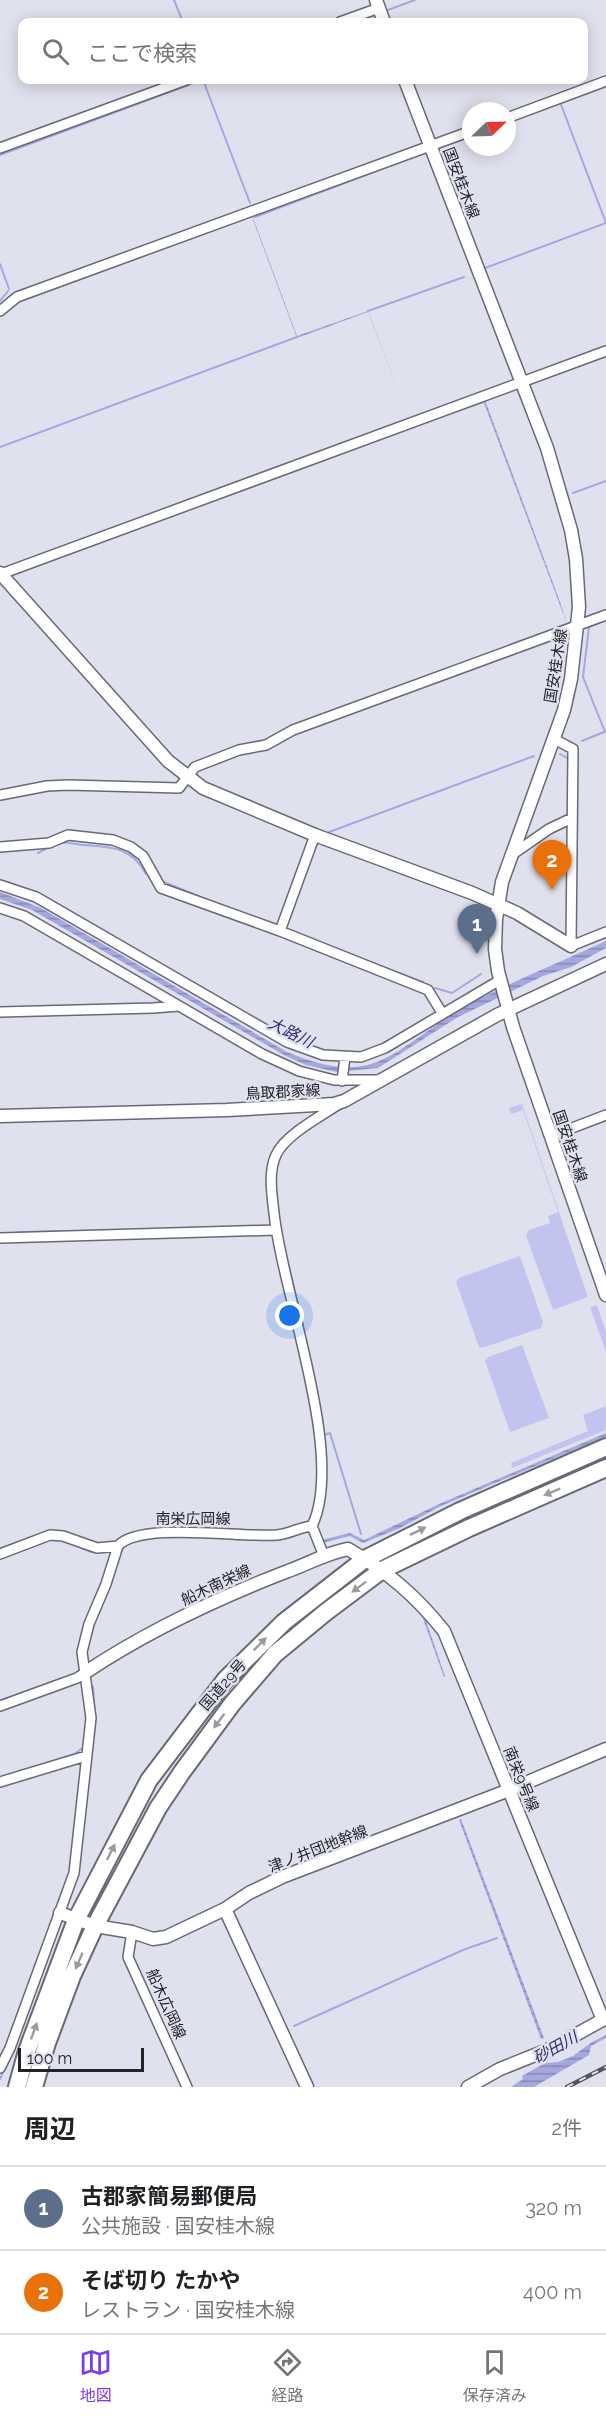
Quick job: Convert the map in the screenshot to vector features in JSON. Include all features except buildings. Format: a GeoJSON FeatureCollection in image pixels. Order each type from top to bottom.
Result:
{"type":"FeatureCollection","features":[{"type":"Feature","properties":{"kind":"highway","name":"国道29号"},"geometry":{"type":"LineString","coordinates":[[17,2087],[27,2051],[76,1920],[149,1780],[218,1688],[284,1622],[365,1559],[496,1494],[606,1447]]}},
{"type":"Feature","properties":{"kind":"highway","name":"国道29号"},"geometry":{"type":"LineString","coordinates":[[34,2087],[47,2043],[72,1976],[95,1926],[158,1808],[232,1704],[275,1654],[382,1570],[469,1528],[606,1468]]}},
{"type":"Feature","properties":{"kind":"street"},"geometry":{"type":"LineString","coordinates":[[348,18],[377,4],[382,18]]}},
{"type":"Feature","properties":{"kind":"street"},"geometry":{"type":"LineString","coordinates":[[516,115],[606,81]]}},
{"type":"Feature","properties":{"kind":"street"},"geometry":{"type":"LineString","coordinates":[[0,148],[175,84]]}},
{"type":"Feature","properties":{"kind":"street","name":"国安桂木線"},"geometry":{"type":"LineString","coordinates":[[406,84],[523,382],[547,448],[571,530],[579,607],[571,680],[564,710],[502,882],[495,949],[507,1004],[606,1295]]}},
{"type":"Feature","properties":{"kind":"street"},"geometry":{"type":"LineString","coordinates":[[0,311],[17,297],[462,135]]}},
{"type":"Feature","properties":{"kind":"street"},"geometry":{"type":"LineString","coordinates":[[572,946],[517,913],[315,835],[203,788],[168,761],[0,574],[606,351]]}},
{"type":"Feature","properties":{"kind":"street"},"geometry":{"type":"LineString","coordinates":[[0,795],[68,784],[179,788],[195,767],[216,758],[239,750],[266,745],[293,730],[606,615]]}},
{"type":"Feature","properties":{"kind":"street"},"geometry":{"type":"LineString","coordinates":[[554,739],[573,749],[572,946]]}},
{"type":"Feature","properties":{"kind":"street"},"geometry":{"type":"LineString","coordinates":[[510,856],[549,829],[572,818]]}},
{"type":"Feature","properties":{"kind":"street"},"geometry":{"type":"LineString","coordinates":[[0,847],[49,843],[68,835],[113,840],[131,847],[143,856],[161,888],[280,931],[428,990],[442,1013]]}},
{"type":"Feature","properties":{"kind":"street"},"geometry":{"type":"LineString","coordinates":[[280,931],[315,835]]}},
{"type":"Feature","properties":{"kind":"street"},"geometry":{"type":"LineString","coordinates":[[0,885],[36,897],[288,1042],[314,1053],[345,1058],[361,1057],[385,1048],[442,1013],[501,982]]}},
{"type":"Feature","properties":{"kind":"street"},"geometry":{"type":"LineString","coordinates":[[0,908],[24,916],[285,1065],[342,1081],[380,1080]]}},
{"type":"Feature","properties":{"kind":"street"},"geometry":{"type":"LineString","coordinates":[[572,946],[606,932]]}},
{"type":"Feature","properties":{"kind":"street","name":"鳥取郡家線"},"geometry":{"type":"LineString","coordinates":[[0,1116],[319,1106],[344,1101],[507,1004],[606,964]]}},
{"type":"Feature","properties":{"kind":"street"},"geometry":{"type":"LineString","coordinates":[[0,1012],[153,1008],[179,1005]]}},
{"type":"Feature","properties":{"kind":"street"},"geometry":{"type":"LineString","coordinates":[[342,1081],[345,1058]]}},
{"type":"Feature","properties":{"kind":"street"},"geometry":{"type":"LineString","coordinates":[[324,1556],[312,1526],[320,1500],[318,1423],[276,1230],[271,1192],[275,1156],[282,1144],[344,1101]]}},
{"type":"Feature","properties":{"kind":"street"},"geometry":{"type":"LineString","coordinates":[[551,1136],[606,1115]]}},
{"type":"Feature","properties":{"kind":"street"},"geometry":{"type":"LineString","coordinates":[[0,1238],[276,1230]]}},
{"type":"Feature","properties":{"kind":"street","name":"南栄広岡線"},"geometry":{"type":"LineString","coordinates":[[118,1546],[122,1542],[143,1534],[204,1532],[278,1535],[312,1526]]}},
{"type":"Feature","properties":{"kind":"street"},"geometry":{"type":"LineString","coordinates":[[0,1554],[50,1535],[63,1536],[97,1548],[118,1546],[106,1584],[89,1624],[82,1652],[91,1718],[74,1873],[0,2066]]}},
{"type":"Feature","properties":{"kind":"street","name":"船木南栄線"},"geometry":{"type":"LineString","coordinates":[[86,1672],[120,1650],[180,1618],[255,1583],[348,1549],[365,1559]]}},
{"type":"Feature","properties":{"kind":"street","name":"南栄9号線"},"geometry":{"type":"LineString","coordinates":[[365,1559],[422,1603],[444,1631],[604,2019]]}},
{"type":"Feature","properties":{"kind":"street"},"geometry":{"type":"LineString","coordinates":[[0,1706],[78,1678],[86,1672]]}},
{"type":"Feature","properties":{"kind":"street","name":"津ノ井団地幹線"},"geometry":{"type":"LineString","coordinates":[[60,1913],[95,1926],[132,1932],[153,1939],[166,1937],[225,1909],[249,1893],[282,1877],[509,1790],[606,1749]]}},
{"type":"Feature","properties":{"kind":"street"},"geometry":{"type":"LineString","coordinates":[[0,1782],[86,1756]]}},
{"type":"Feature","properties":{"kind":"street"},"geometry":{"type":"LineString","coordinates":[[225,1909],[307,2087]]}},
{"type":"Feature","properties":{"kind":"street","name":"船木広岡線"},"geometry":{"type":"LineString","coordinates":[[132,1932],[128,1957],[187,2087]]}},
{"type":"Feature","properties":{"kind":"street"},"geometry":{"type":"LineString","coordinates":[[468,2087],[500,2069],[550,2049],[604,2019]]}},
{"type":"Feature","properties":{"kind":"shaded area"},"geometry":{"type":"Polygon","coordinates":[[[252,215],[297,336],[368,311],[409,419],[368,312],[297,338],[252,217],[13,305],[34,295],[252,215]]]}},
{"type":"Feature","properties":{"kind":"shaded area"},"geometry":{"type":"Polygon","coordinates":[[[485,400],[567,624],[484,403],[410,428],[485,400]]]}},
{"type":"Feature","properties":{"kind":"shaded area"},"geometry":{"type":"Polygon","coordinates":[[[0,892],[41,908],[287,1052],[336,1067],[357,1067],[378,1062],[447,1017],[494,992],[606,941],[606,948],[571,967],[543,976],[458,1017],[378,1068],[337,1072],[306,1065],[284,1055],[32,910],[0,899],[0,892]]]}},
{"type":"Feature","properties":{"kind":"shaded area"},"geometry":{"type":"Polygon","coordinates":[[[384,1084],[378,1090],[309,1130],[286,1150],[280,1159],[277,1174],[280,1224],[275,1197],[275,1177],[276,1167],[283,1151],[292,1141],[316,1123],[384,1084]]]}},
{"type":"Feature","properties":{"kind":"shaded area"},"geometry":{"type":"Polygon","coordinates":[[[522,1104],[588,1297],[553,1310],[526,1236],[529,1230],[550,1223],[548,1216],[558,1212],[523,1110],[511,1114],[509,1108],[522,1104]]]}},
{"type":"Feature","properties":{"kind":"shaded area"},"geometry":{"type":"Polygon","coordinates":[[[269,1223],[241,1228],[0,1234],[20,1231],[242,1227],[269,1223]]]}},
{"type":"Feature","properties":{"kind":"shaded area"},"geometry":{"type":"Polygon","coordinates":[[[520,1256],[543,1322],[541,1328],[482,1348],[479,1347],[456,1282],[459,1278],[520,1256]]]}},
{"type":"Feature","properties":{"kind":"shaded area"},"geometry":{"type":"Polygon","coordinates":[[[597,1305],[606,1332],[606,1352],[590,1307],[597,1305]]]}},
{"type":"Feature","properties":{"kind":"shaded area"},"geometry":{"type":"Polygon","coordinates":[[[522,1345],[549,1418],[510,1432],[485,1361],[488,1357],[522,1345]]]}},
{"type":"Feature","properties":{"kind":"shaded area"},"geometry":{"type":"Polygon","coordinates":[[[606,1406],[606,1430],[512,1468],[511,1463],[588,1431],[583,1415],[606,1406]]]}},
{"type":"Feature","properties":{"kind":"shaded area"},"geometry":{"type":"Polygon","coordinates":[[[606,1433],[606,1436],[602,1438],[441,1506],[400,1528],[363,1543],[350,1536],[322,1543],[321,1540],[350,1533],[364,1540],[439,1504],[606,1433]]]}},
{"type":"Feature","properties":{"kind":"shaded area"},"geometry":{"type":"Polygon","coordinates":[[[606,1456],[606,1463],[493,1512],[448,1528],[405,1549],[403,1546],[448,1522],[606,1456]]]}},
{"type":"Feature","properties":{"kind":"shaded area"},"geometry":{"type":"Polygon","coordinates":[[[400,1594],[424,1615],[444,1677],[422,1616],[400,1594]]]}},
{"type":"Feature","properties":{"kind":"shaded area"},"geometry":{"type":"Polygon","coordinates":[[[461,1819],[544,2038],[541,2039],[459,1820],[461,1819]]]}},
{"type":"Feature","properties":{"kind":"shaded area"},"geometry":{"type":"Polygon","coordinates":[[[606,2035],[606,2038],[591,2046],[589,2055],[534,2087],[511,2087],[523,2079],[522,2076],[545,2063],[558,2062],[573,2056],[606,2035]]]}},
{"type":"Feature","properties":{"kind":"waterway"},"geometry":{"type":"LineString","coordinates":[[174,0],[181,18]]}},
{"type":"Feature","properties":{"kind":"waterway"},"geometry":{"type":"LineString","coordinates":[[388,10],[415,0]]}},
{"type":"Feature","properties":{"kind":"waterway"},"geometry":{"type":"LineString","coordinates":[[0,155],[191,84]]}},
{"type":"Feature","properties":{"kind":"waterway"},"geometry":{"type":"LineString","coordinates":[[205,84],[250,203]]}},
{"type":"Feature","properties":{"kind":"waterway"},"geometry":{"type":"LineString","coordinates":[[560,102],[606,223]]}},
{"type":"Feature","properties":{"kind":"waterway"},"geometry":{"type":"LineString","coordinates":[[441,147],[462,139]]}},
{"type":"Feature","properties":{"kind":"waterway"},"geometry":{"type":"LineString","coordinates":[[255,217],[421,154]]}},
{"type":"Feature","properties":{"kind":"waterway"},"geometry":{"type":"LineString","coordinates":[[485,268],[606,223]]}},
{"type":"Feature","properties":{"kind":"waterway"},"geometry":{"type":"LineString","coordinates":[[0,264],[9,289]]}},
{"type":"Feature","properties":{"kind":"waterway"},"geometry":{"type":"LineString","coordinates":[[368,311],[464,277]]}},
{"type":"Feature","properties":{"kind":"waterway"},"geometry":{"type":"LineString","coordinates":[[0,301],[8,291]]}},
{"type":"Feature","properties":{"kind":"waterway"},"geometry":{"type":"LineString","coordinates":[[0,447],[297,337]]}},
{"type":"Feature","properties":{"kind":"waterway"},"geometry":{"type":"LineString","coordinates":[[573,493],[606,481]]}},
{"type":"Feature","properties":{"kind":"waterway"},"geometry":{"type":"LineString","coordinates":[[605,732],[583,677],[589,627],[606,620]]}},
{"type":"Feature","properties":{"kind":"waterway"},"geometry":{"type":"LineString","coordinates":[[582,741],[604,732]]}},
{"type":"Feature","properties":{"kind":"waterway"},"geometry":{"type":"LineString","coordinates":[[560,754],[567,758]]}},
{"type":"Feature","properties":{"kind":"waterway"},"geometry":{"type":"LineString","coordinates":[[329,832],[534,756]]}},
{"type":"Feature","properties":{"kind":"waterway"},"geometry":{"type":"LineString","coordinates":[[60,843],[120,850],[134,858],[146,874]]}},
{"type":"Feature","properties":{"kind":"waterway"},"geometry":{"type":"LineString","coordinates":[[38,853],[49,847]]}},
{"type":"Feature","properties":{"kind":"waterway"},"geometry":{"type":"LineString","coordinates":[[164,882],[220,905]]}},
{"type":"Feature","properties":{"kind":"waterway"},"geometry":{"type":"LineString","coordinates":[[357,957],[423,982]]}},
{"type":"Feature","properties":{"kind":"waterway"},"geometry":{"type":"LineString","coordinates":[[435,988],[452,993],[481,974]]}},
{"type":"Feature","properties":{"kind":"waterway"},"geometry":{"type":"LineString","coordinates":[[165,1011],[181,1011]]}},
{"type":"Feature","properties":{"kind":"waterway"},"geometry":{"type":"LineString","coordinates":[[283,1241],[303,1326]]}},
{"type":"Feature","properties":{"kind":"waterway"},"geometry":{"type":"LineString","coordinates":[[322,1420],[324,1435],[330,1433],[361,1534]]}},
{"type":"Feature","properties":{"kind":"waterway"},"geometry":{"type":"LineString","coordinates":[[73,1544],[91,1552],[101,1552]]}},
{"type":"Feature","properties":{"kind":"waterway"},"geometry":{"type":"LineString","coordinates":[[352,1603],[358,1599]]}},
{"type":"Feature","properties":{"kind":"waterway"},"geometry":{"type":"LineString","coordinates":[[93,1687],[95,1717]]}},
{"type":"Feature","properties":{"kind":"waterway"},"geometry":{"type":"LineString","coordinates":[[19,1772],[75,1754],[81,1749]]}},
{"type":"Feature","properties":{"kind":"waterway"},"geometry":{"type":"LineString","coordinates":[[294,2026],[463,1950],[497,1938]]}},
{"type":"Feature","properties":{"kind":"waterway"},"geometry":{"type":"LineString","coordinates":[[0,2079],[17,2041]]}},
{"type":"Feature","properties":{"kind":"railway"},"geometry":{"type":"LineString","coordinates":[[567,2087],[606,2067]]}},
{"type":"Feature","properties":{"kind":"place","name":"そば切り たかや"},"geometry":{"type":"Point","coordinates":[552,890]}},
{"type":"Feature","properties":{"kind":"place","name":"古郡家簡易郵便局"},"geometry":{"type":"Point","coordinates":[477,954]}},
{"type":"Feature","properties":{"kind":"water label","name":"大路川"},"geometry":{"type":"Point","coordinates":[291,1032]}},
{"type":"Feature","properties":{"kind":"water label","name":"砂田川"},"geometry":{"type":"Point","coordinates":[555,2047]}}]}
